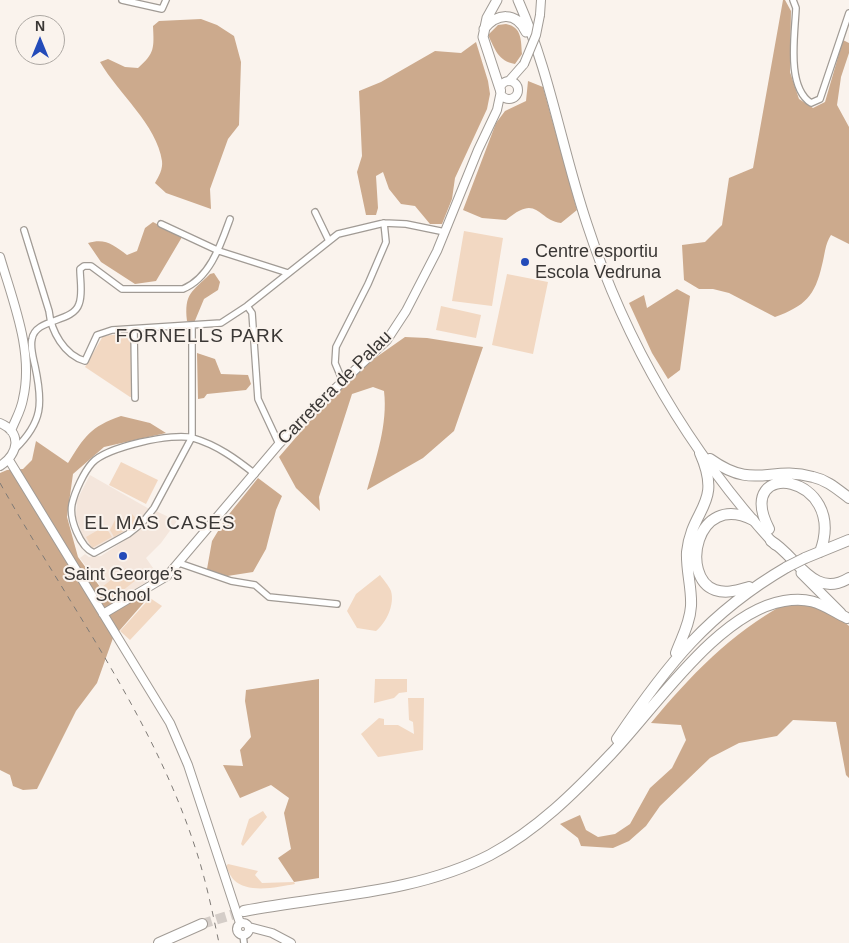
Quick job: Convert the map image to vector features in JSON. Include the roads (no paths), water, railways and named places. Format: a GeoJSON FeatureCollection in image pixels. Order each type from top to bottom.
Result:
{"type":"FeatureCollection","features":[{"type":"Feature","properties":{"kind":"highway"},"geometry":{"type":"LineString","coordinates":[[674,660],[690,619],[691,593],[687,564],[689,543],[709,492],[709,475],[700,453]]}},
{"type":"Feature","properties":{"kind":"highway"},"geometry":{"type":"LineString","coordinates":[[710,458],[726,470],[744,476],[790,474],[812,477],[832,485],[849,498]]}},
{"type":"Feature","properties":{"kind":"highway"},"geometry":{"type":"LineString","coordinates":[[769,529],[763,511],[765,501],[773,490],[781,485],[802,482],[821,487],[834,496],[841,508]]}},
{"type":"Feature","properties":{"kind":"highway"},"geometry":{"type":"LineString","coordinates":[[753,520],[728,512],[714,517],[700,538],[697,567],[703,581],[714,590],[729,592],[757,585]]}},
{"type":"Feature","properties":{"kind":"highway"},"geometry":{"type":"LineString","coordinates":[[820,552],[838,531]]}},
{"type":"Feature","properties":{"kind":"highway"},"geometry":{"type":"LineString","coordinates":[[592,772],[674,660],[711,621],[757,585],[787,567],[849,540]]}},
{"type":"Feature","properties":{"kind":"highway"},"geometry":{"type":"LineString","coordinates":[[771,541],[780,546],[811,579],[836,583],[849,578]]}},
{"type":"Feature","properties":{"kind":"highway"},"geometry":{"type":"LineString","coordinates":[[244,911],[386,889],[456,870],[489,855],[528,832],[552,812],[611,754],[701,653],[751,613],[775,603],[802,600],[827,605],[848,617]]}},
{"type":"Feature","properties":{"kind":"highway"},"geometry":{"type":"LineString","coordinates":[[160,943],[202,924]]}},
{"type":"Feature","properties":{"kind":"main road"},"geometry":{"type":"LineString","coordinates":[[497,0],[487,18],[484,29],[484,43],[500,90]]}},
{"type":"Feature","properties":{"kind":"main road"},"geometry":{"type":"LineString","coordinates":[[518,0],[548,83],[586,222],[606,279],[636,346],[700,453],[771,541],[848,617]]}},
{"type":"Feature","properties":{"kind":"main road"},"geometry":{"type":"LineString","coordinates":[[484,29],[498,17],[509,16],[518,20],[522,25],[540,71],[548,83]]}},
{"type":"Feature","properties":{"kind":"main road"},"geometry":{"type":"LineString","coordinates":[[493,68],[508,81]]}},
{"type":"Feature","properties":{"kind":"main road"},"geometry":{"type":"LineString","coordinates":[[682,424],[769,529],[848,617]]}},
{"type":"Feature","properties":{"kind":"street"},"geometry":{"type":"LineString","coordinates":[[122,0],[162,8],[166,0]]}},
{"type":"Feature","properties":{"kind":"street"},"geometry":{"type":"LineString","coordinates":[[518,73],[517,94],[513,98],[504,97],[500,90],[518,73],[524,64],[536,35],[541,0]]}},
{"type":"Feature","properties":{"kind":"street"},"geometry":{"type":"LineString","coordinates":[[795,1],[794,60],[796,78],[807,100],[815,104],[820,100],[849,13]]}},
{"type":"Feature","properties":{"kind":"street"},"geometry":{"type":"LineString","coordinates":[[508,81],[518,87]]}},
{"type":"Feature","properties":{"kind":"street","name":"Carretera de Palau"},"geometry":{"type":"LineString","coordinates":[[103,614],[167,576],[279,444],[387,340],[423,280],[445,232],[480,144],[497,110],[500,90]]}},
{"type":"Feature","properties":{"kind":"street","name":"Carretera de Palau"},"geometry":{"type":"LineString","coordinates":[[497,110],[513,98]]}},
{"type":"Feature","properties":{"kind":"street"},"geometry":{"type":"LineString","coordinates":[[315,212],[329,241]]}},
{"type":"Feature","properties":{"kind":"street"},"geometry":{"type":"LineString","coordinates":[[0,465],[9,460],[15,449],[30,435],[36,423],[39,393],[31,340],[35,332],[74,312],[79,305],[80,269],[84,266],[91,266],[122,289],[183,289],[192,285],[219,251],[230,219]]}},
{"type":"Feature","properties":{"kind":"street"},"geometry":{"type":"LineString","coordinates":[[24,230],[49,311],[50,323],[62,344],[84,361],[97,335],[112,330],[221,323],[246,306],[338,234],[384,223],[406,224],[445,232]]}},
{"type":"Feature","properties":{"kind":"street"},"geometry":{"type":"LineString","coordinates":[[343,382],[335,363],[336,346],[368,284],[386,242],[384,223]]}},
{"type":"Feature","properties":{"kind":"street"},"geometry":{"type":"LineString","coordinates":[[161,224],[219,251],[288,273]]}},
{"type":"Feature","properties":{"kind":"street"},"geometry":{"type":"LineString","coordinates":[[0,257],[24,346],[26,375],[22,407],[11,432]]}},
{"type":"Feature","properties":{"kind":"street"},"geometry":{"type":"LineString","coordinates":[[246,306],[252,313],[258,399],[279,444]]}},
{"type":"Feature","properties":{"kind":"street"},"geometry":{"type":"LineString","coordinates":[[192,326],[192,438],[154,508],[142,523],[128,534],[94,553],[88,550],[78,533],[73,520],[72,504],[92,463],[106,452],[136,443],[192,438],[232,455],[255,474]]}},
{"type":"Feature","properties":{"kind":"street"},"geometry":{"type":"LineString","coordinates":[[134,328],[135,398]]}},
{"type":"Feature","properties":{"kind":"street"},"geometry":{"type":"LineString","coordinates":[[15,449],[15,439],[11,432],[2,424],[11,420],[22,407]]}},
{"type":"Feature","properties":{"kind":"street"},"geometry":{"type":"LineString","coordinates":[[9,460],[170,723],[188,765],[240,923],[236,930],[244,939],[249,927]]}},
{"type":"Feature","properties":{"kind":"street"},"geometry":{"type":"LineString","coordinates":[[179,563],[231,581],[255,585],[269,597],[337,604]]}},
{"type":"Feature","properties":{"kind":"street"},"geometry":{"type":"LineString","coordinates":[[240,923],[272,933],[292,943]]}},
{"type":"Feature","properties":{"kind":"tunnel"},"geometry":{"type":"LineString","coordinates":[[202,924],[244,911]]}},
{"type":"Feature","properties":{"kind":"railway"},"geometry":{"type":"LineString","coordinates":[[0,483],[106,659],[155,749],[176,796],[194,844],[205,881],[219,943]]}},
{"type":"Feature","properties":{"kind":"place","name":"Centre esportiu Escola Vedruna"},"geometry":{"type":"Point","coordinates":[525,262]}},
{"type":"Feature","properties":{"kind":"place","name":"Saint George’s School"},"geometry":{"type":"Point","coordinates":[123,556]}},
{"type":"Feature","properties":{"kind":"district","name":"FORNELLS PARK"},"geometry":{"type":"Point","coordinates":[200,337]}},
{"type":"Feature","properties":{"kind":"district","name":"EL MAS CASES"},"geometry":{"type":"Point","coordinates":[160,524]}}]}
